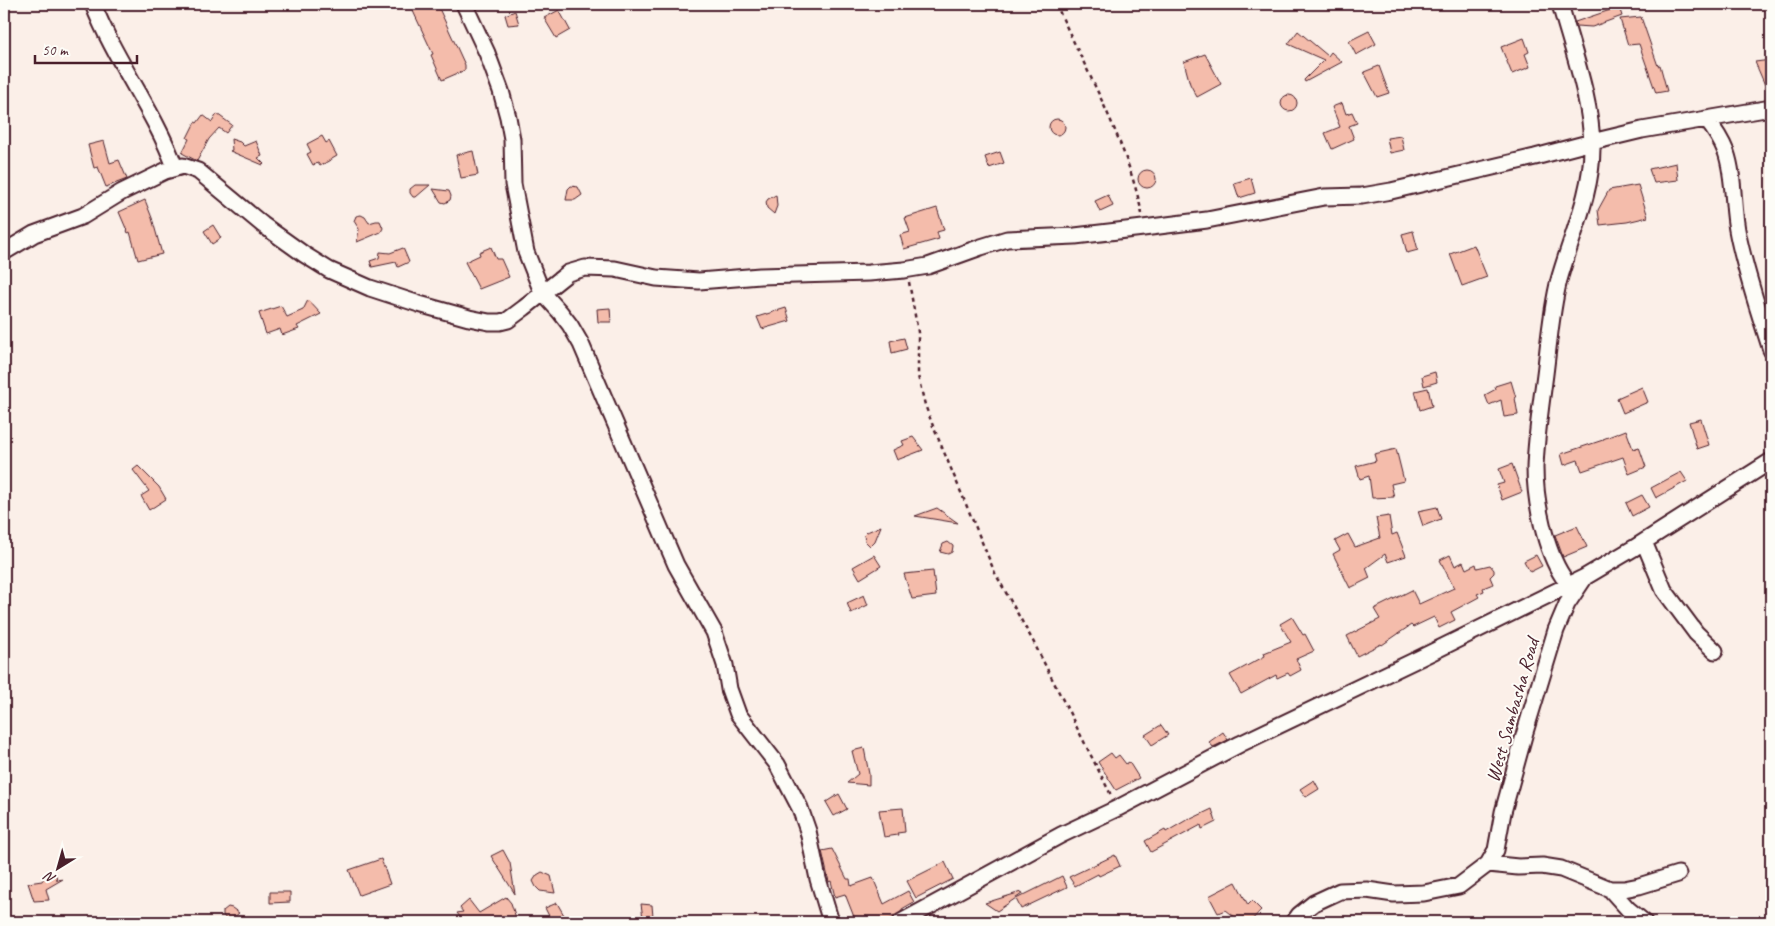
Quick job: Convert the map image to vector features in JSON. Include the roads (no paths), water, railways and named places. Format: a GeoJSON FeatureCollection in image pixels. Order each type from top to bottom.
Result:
{"type":"FeatureCollection","features":[{"type":"Feature","properties":{"kind":"street"},"geometry":{"type":"LineString","coordinates":[[93,4],[100,22],[152,115],[175,167]]}},
{"type":"Feature","properties":{"kind":"street"},"geometry":{"type":"LineString","coordinates":[[464,4],[487,53],[508,117],[512,139],[513,184],[526,252],[542,292],[570,325],[581,344],[676,565],[714,632],[725,665],[729,689],[738,714],[777,764],[797,802],[808,831],[818,879],[831,922]]}},
{"type":"Feature","properties":{"kind":"street"},"geometry":{"type":"LineString","coordinates":[[1560,4],[1582,84],[1592,142],[1587,188],[1559,282],[1552,313],[1535,469],[1543,525],[1553,559],[1563,577]]}},
{"type":"Feature","properties":{"kind":"street"},"geometry":{"type":"LineString","coordinates":[[4,252],[34,234],[83,216],[122,192],[175,167],[183,166],[198,171],[263,225],[329,270],[370,288],[419,304],[489,322],[500,322],[508,320],[568,273],[584,268],[615,269],[656,278],[699,281],[760,276],[869,273],[904,270],[928,266],[981,246],[1007,239],[1075,236],[1143,228],[1207,220],[1324,197],[1362,196],[1535,157],[1592,142],[1771,108]]}},
{"type":"Feature","properties":{"kind":"street"},"geometry":{"type":"LineString","coordinates":[[1706,119],[1720,138],[1726,153],[1730,169],[1738,234],[1755,302],[1771,350]]}},
{"type":"Feature","properties":{"kind":"street","name":"West Sambasha Road"},"geometry":{"type":"LineString","coordinates":[[1294,922],[1314,902],[1340,891],[1367,890],[1394,894],[1424,894],[1459,886],[1488,864],[1496,850],[1503,812],[1556,630],[1567,604],[1585,577],[1644,542],[1771,461]]}},
{"type":"Feature","properties":{"kind":"street"},"geometry":{"type":"LineString","coordinates":[[1644,542],[1664,590],[1696,633],[1715,651]]}},
{"type":"Feature","properties":{"kind":"street"},"geometry":{"type":"LineString","coordinates":[[901,922],[1061,835],[1118,808],[1240,744],[1585,577]]}},
{"type":"Feature","properties":{"kind":"street"},"geometry":{"type":"LineString","coordinates":[[1488,864],[1561,868],[1610,889],[1639,886],[1678,874]]}},
{"type":"Feature","properties":{"kind":"street"},"geometry":{"type":"LineString","coordinates":[[1610,889],[1628,909],[1644,922]]}}]}
